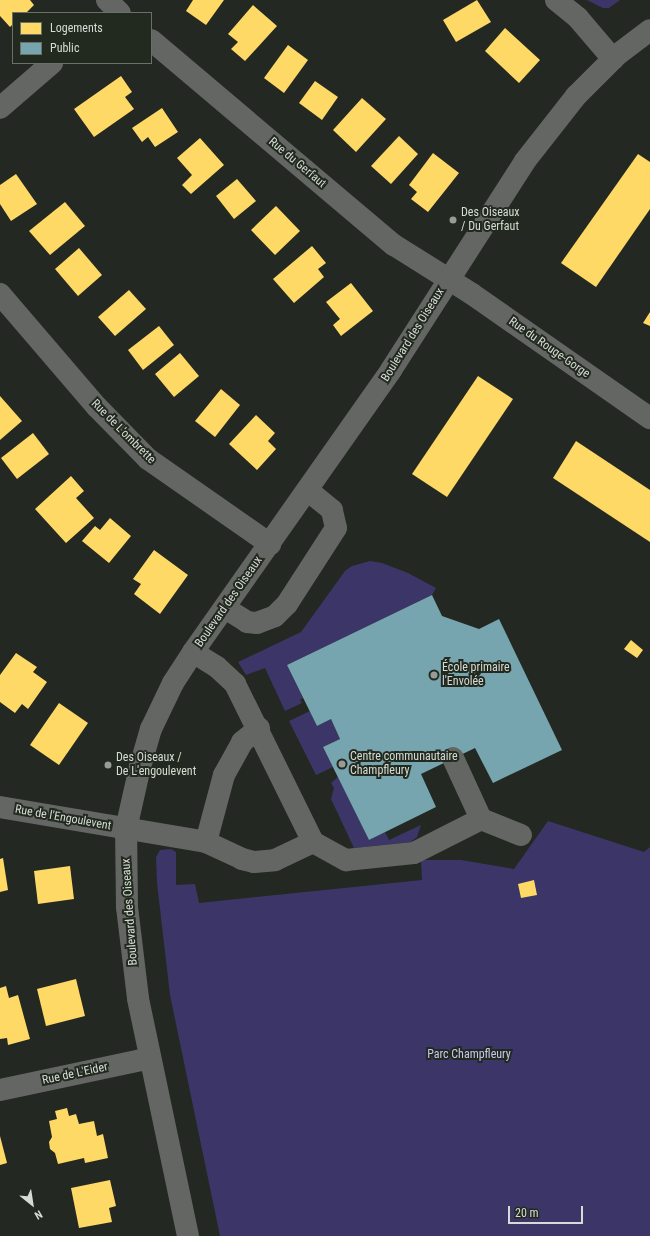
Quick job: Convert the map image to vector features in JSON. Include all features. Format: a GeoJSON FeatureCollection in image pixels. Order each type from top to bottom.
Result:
{"type":"FeatureCollection","features":[{"type":"Feature","properties":{"kind":"street"},"geometry":{"type":"LineString","coordinates":[[556,0],[578,18],[613,59]]}},
{"type":"Feature","properties":{"kind":"street","name":"Boulevard des Oiseaux"},"geometry":{"type":"LineString","coordinates":[[188,1236],[138,998],[128,922],[126,829],[140,767],[152,729],[173,684],[193,652],[398,359],[508,186],[546,133],[576,96],[613,59],[650,30]]}},
{"type":"Feature","properties":{"kind":"street","name":"Rue du Gerfaut"},"geometry":{"type":"LineString","coordinates":[[152,41],[394,245],[448,279]]}},
{"type":"Feature","properties":{"kind":"street"},"geometry":{"type":"LineString","coordinates":[[0,108],[51,64]]}},
{"type":"Feature","properties":{"kind":"street","name":"Rue du Rouge-Gorge"},"geometry":{"type":"LineString","coordinates":[[448,279],[650,418]]}},
{"type":"Feature","properties":{"kind":"street","name":"Rue de L'ombrette"},"geometry":{"type":"LineString","coordinates":[[0,294],[97,407],[148,459],[270,544]]}},
{"type":"Feature","properties":{"kind":"street"},"geometry":{"type":"LineString","coordinates":[[225,608],[247,622],[258,623],[275,616],[287,604],[336,528],[335,516],[332,510],[307,490]]}},
{"type":"Feature","properties":{"kind":"street"},"geometry":{"type":"LineString","coordinates":[[193,652],[217,667],[235,684],[259,728],[313,842],[346,860],[414,853],[481,819]]}},
{"type":"Feature","properties":{"kind":"street"},"geometry":{"type":"LineString","coordinates":[[206,842],[224,775],[242,742],[259,728]]}},
{"type":"Feature","properties":{"kind":"street"},"geometry":{"type":"LineString","coordinates":[[453,758],[481,819],[521,835]]}},
{"type":"Feature","properties":{"kind":"street","name":"Rue de l'Engoulevent"},"geometry":{"type":"LineString","coordinates":[[0,807],[47,813],[126,829],[206,842],[242,859],[254,862],[274,860],[313,842]]}},
{"type":"Feature","properties":{"kind":"street","name":"Rue de L'Eider"},"geometry":{"type":"LineString","coordinates":[[0,1090],[150,1058]]}},
{"type":"Feature","properties":{"kind":"green space"},"geometry":{"type":"Polygon","coordinates":[[[587,0],[620,0],[609,8],[603,8],[587,0]]]}},
{"type":"Feature","properties":{"kind":"green space"},"geometry":{"type":"Polygon","coordinates":[[[370,561],[382,563],[408,573],[436,588],[432,595],[287,665],[303,698],[300,700],[302,703],[285,711],[265,668],[246,675],[238,662],[301,632],[345,571],[352,566],[370,561]]]}},
{"type":"Feature","properties":{"kind":"green space"},"geometry":{"type":"Polygon","coordinates":[[[310,711],[317,726],[331,719],[340,739],[323,747],[333,767],[316,775],[289,721],[310,711]]]}},
{"type":"Feature","properties":{"kind":"green space"},"geometry":{"type":"Polygon","coordinates":[[[338,777],[369,840],[385,832],[389,840],[421,825],[417,837],[411,842],[354,848],[331,799],[334,788],[331,783],[338,777]]]}},
{"type":"Feature","properties":{"kind":"green space","name":"Parc Champfleury"},"geometry":{"type":"Polygon","coordinates":[[[548,821],[644,852],[650,847],[650,1236],[220,1236],[170,995],[157,883],[156,857],[160,850],[171,849],[176,852],[176,885],[195,884],[199,903],[422,880],[421,860],[461,860],[514,869],[548,821]]]}},
{"type":"Feature","properties":{"kind":"building: Logements"},"geometry":{"type":"Polygon","coordinates":[[[0,0],[30,0],[34,5],[27,12],[12,12],[12,25],[10,27],[0,16],[0,0]]]}},
{"type":"Feature","properties":{"kind":"building: Logements"},"geometry":{"type":"Polygon","coordinates":[[[193,0],[224,0],[206,25],[186,11],[193,0]]]}},
{"type":"Feature","properties":{"kind":"building: Logements"},"geometry":{"type":"Polygon","coordinates":[[[477,0],[491,22],[456,42],[443,20],[477,0]]]}},
{"type":"Feature","properties":{"kind":"building: Logements"},"geometry":{"type":"Polygon","coordinates":[[[253,5],[277,26],[245,61],[231,49],[238,42],[228,34],[253,5]]]}},
{"type":"Feature","properties":{"kind":"building: Logements"},"geometry":{"type":"Polygon","coordinates":[[[505,28],[540,60],[519,83],[485,51],[505,28]]]}},
{"type":"Feature","properties":{"kind":"building: Logements"},"geometry":{"type":"Polygon","coordinates":[[[288,45],[308,60],[284,93],[264,78],[288,45]]]}},
{"type":"Feature","properties":{"kind":"building: Logements"},"geometry":{"type":"Polygon","coordinates":[[[121,76],[132,92],[125,97],[134,109],[94,137],[74,109],[121,76]]]}},
{"type":"Feature","properties":{"kind":"building: Logements"},"geometry":{"type":"Polygon","coordinates":[[[315,81],[338,97],[322,120],[299,103],[315,81]]]}},
{"type":"Feature","properties":{"kind":"building: Logements"},"geometry":{"type":"Polygon","coordinates":[[[362,98],[386,119],[356,152],[333,130],[362,98]]]}},
{"type":"Feature","properties":{"kind":"building: Logements"},"geometry":{"type":"Polygon","coordinates":[[[162,108],[178,132],[155,147],[148,137],[142,142],[132,128],[162,108]]]}},
{"type":"Feature","properties":{"kind":"building: Logements"},"geometry":{"type":"Polygon","coordinates":[[[399,136],[418,154],[391,184],[371,166],[399,136]]]}},
{"type":"Feature","properties":{"kind":"building: Logements"},"geometry":{"type":"Polygon","coordinates":[[[200,138],[224,165],[191,194],[182,185],[192,175],[177,158],[200,138]]]}},
{"type":"Feature","properties":{"kind":"building: Logements"},"geometry":{"type":"Polygon","coordinates":[[[433,153],[459,173],[428,212],[411,199],[417,192],[409,185],[433,153]]]}},
{"type":"Feature","properties":{"kind":"building: Logements"},"geometry":{"type":"Polygon","coordinates":[[[638,154],[650,162],[650,209],[596,287],[561,263],[638,154]]]}},
{"type":"Feature","properties":{"kind":"building: Logements"},"geometry":{"type":"Polygon","coordinates":[[[16,174],[37,204],[11,221],[0,204],[0,185],[16,174]]]}},
{"type":"Feature","properties":{"kind":"building: Logements"},"geometry":{"type":"Polygon","coordinates":[[[237,179],[256,201],[234,219],[216,196],[237,179]]]}},
{"type":"Feature","properties":{"kind":"building: Logements"},"geometry":{"type":"Polygon","coordinates":[[[65,202],[85,226],[50,255],[29,231],[65,202]]]}},
{"type":"Feature","properties":{"kind":"building: Logements"},"geometry":{"type":"Polygon","coordinates":[[[276,206],[300,231],[275,255],[251,230],[276,206]]]}},
{"type":"Feature","properties":{"kind":"building: Logements"},"geometry":{"type":"Polygon","coordinates":[[[312,246],[326,263],[318,269],[324,277],[294,303],[273,279],[312,246]]]}},
{"type":"Feature","properties":{"kind":"building: Logements"},"geometry":{"type":"Polygon","coordinates":[[[79,248],[102,275],[78,296],[55,269],[79,248]]]}},
{"type":"Feature","properties":{"kind":"building: Logements"},"geometry":{"type":"Polygon","coordinates":[[[351,283],[373,311],[341,336],[333,325],[340,319],[326,302],[351,283]]]}},
{"type":"Feature","properties":{"kind":"building: Logements"},"geometry":{"type":"Polygon","coordinates":[[[129,290],[146,309],[115,336],[98,317],[129,290]]]}},
{"type":"Feature","properties":{"kind":"building: Logements"},"geometry":{"type":"Polygon","coordinates":[[[650,312],[650,326],[643,323],[650,312]]]}},
{"type":"Feature","properties":{"kind":"building: Logements"},"geometry":{"type":"Polygon","coordinates":[[[159,326],[174,345],[143,370],[128,350],[159,326]]]}},
{"type":"Feature","properties":{"kind":"building: Logements"},"geometry":{"type":"Polygon","coordinates":[[[180,353],[199,376],[174,397],[155,374],[180,353]]]}},
{"type":"Feature","properties":{"kind":"building: Logements"},"geometry":{"type":"Polygon","coordinates":[[[478,376],[513,399],[447,497],[412,474],[478,376]]]}},
{"type":"Feature","properties":{"kind":"building: Logements"},"geometry":{"type":"Polygon","coordinates":[[[221,389],[240,405],[215,437],[195,421],[221,389]]]}},
{"type":"Feature","properties":{"kind":"building: Logements"},"geometry":{"type":"Polygon","coordinates":[[[0,396],[22,421],[0,440],[0,396]]]}},
{"type":"Feature","properties":{"kind":"building: Logements"},"geometry":{"type":"Polygon","coordinates":[[[256,415],[275,433],[268,441],[276,449],[257,470],[229,444],[256,415]]]}},
{"type":"Feature","properties":{"kind":"building: Logements"},"geometry":{"type":"Polygon","coordinates":[[[33,433],[49,454],[17,479],[1,458],[33,433]]]}},
{"type":"Feature","properties":{"kind":"building: Logements"},"geometry":{"type":"Polygon","coordinates":[[[576,441],[650,490],[650,542],[553,478],[576,441]]]}},
{"type":"Feature","properties":{"kind":"building: Logements"},"geometry":{"type":"Polygon","coordinates":[[[71,476],[84,491],[76,498],[94,518],[66,543],[35,509],[71,476]]]}},
{"type":"Feature","properties":{"kind":"building: Logements"},"geometry":{"type":"Polygon","coordinates":[[[110,518],[131,536],[109,563],[82,541],[95,526],[100,530],[110,518]]]}},
{"type":"Feature","properties":{"kind":"building: Logements"},"geometry":{"type":"Polygon","coordinates":[[[154,550],[188,575],[160,614],[134,594],[141,584],[133,579],[154,550]]]}},
{"type":"Feature","properties":{"kind":"building: Logements"},"geometry":{"type":"Polygon","coordinates":[[[631,640],[643,650],[637,658],[624,649],[631,640]]]}},
{"type":"Feature","properties":{"kind":"building: Logements"},"geometry":{"type":"Polygon","coordinates":[[[16,653],[37,667],[33,672],[47,682],[28,709],[22,704],[15,713],[0,702],[0,675],[16,653]]]}},
{"type":"Feature","properties":{"kind":"building: Logements"},"geometry":{"type":"Polygon","coordinates":[[[59,703],[88,723],[59,765],[30,745],[59,703]]]}},
{"type":"Feature","properties":{"kind":"building: Logements"},"geometry":{"type":"Polygon","coordinates":[[[3,858],[8,890],[0,892],[0,859],[3,858]]]}},
{"type":"Feature","properties":{"kind":"building: Logements"},"geometry":{"type":"Polygon","coordinates":[[[70,866],[74,899],[38,904],[34,871],[70,866]]]}},
{"type":"Feature","properties":{"kind":"building: Logements"},"geometry":{"type":"Polygon","coordinates":[[[534,880],[537,895],[521,898],[518,884],[534,880]]]}},
{"type":"Feature","properties":{"kind":"building: Logements"},"geometry":{"type":"Polygon","coordinates":[[[76,979],[85,1016],[46,1026],[37,989],[76,979]]]}},
{"type":"Feature","properties":{"kind":"building: Logements"},"geometry":{"type":"Polygon","coordinates":[[[6,986],[9,998],[18,995],[30,1039],[8,1045],[7,1038],[0,1039],[0,988],[6,986]]]}},
{"type":"Feature","properties":{"kind":"building: Logements"},"geometry":{"type":"Polygon","coordinates":[[[67,1108],[69,1116],[76,1114],[79,1124],[94,1121],[97,1136],[103,1134],[108,1158],[85,1163],[84,1158],[58,1164],[55,1153],[50,1149],[49,1142],[52,1137],[49,1121],[57,1119],[55,1111],[67,1108]]]}},
{"type":"Feature","properties":{"kind":"building: Logements"},"geometry":{"type":"Polygon","coordinates":[[[0,1136],[7,1163],[0,1165],[0,1136]]]}},
{"type":"Feature","properties":{"kind":"building: Logements"},"geometry":{"type":"Polygon","coordinates":[[[110,1180],[116,1206],[109,1208],[112,1222],[79,1228],[71,1188],[110,1180]]]}},
{"type":"Feature","properties":{"kind":"building: Public"},"geometry":{"type":"Polygon","coordinates":[[[432,595],[442,616],[479,629],[499,619],[562,750],[493,783],[475,748],[421,774],[436,807],[369,840],[323,747],[340,739],[331,719],[317,726],[287,665],[432,595]]]}},
{"type":"Feature","properties":{"kind":"place","name":"Des Oiseaux / Du Gerfaut"},"geometry":{"type":"Point","coordinates":[453,220]}},
{"type":"Feature","properties":{"kind":"place","name":"École primaire l'Envolée"},"geometry":{"type":"Point","coordinates":[434,675]}},
{"type":"Feature","properties":{"kind":"place","name":"Centre communautaire Champfleury"},"geometry":{"type":"Point","coordinates":[342,764]}},
{"type":"Feature","properties":{"kind":"place","name":"Des Oiseaux / De L'engoulevent"},"geometry":{"type":"Point","coordinates":[108,765]}}]}
